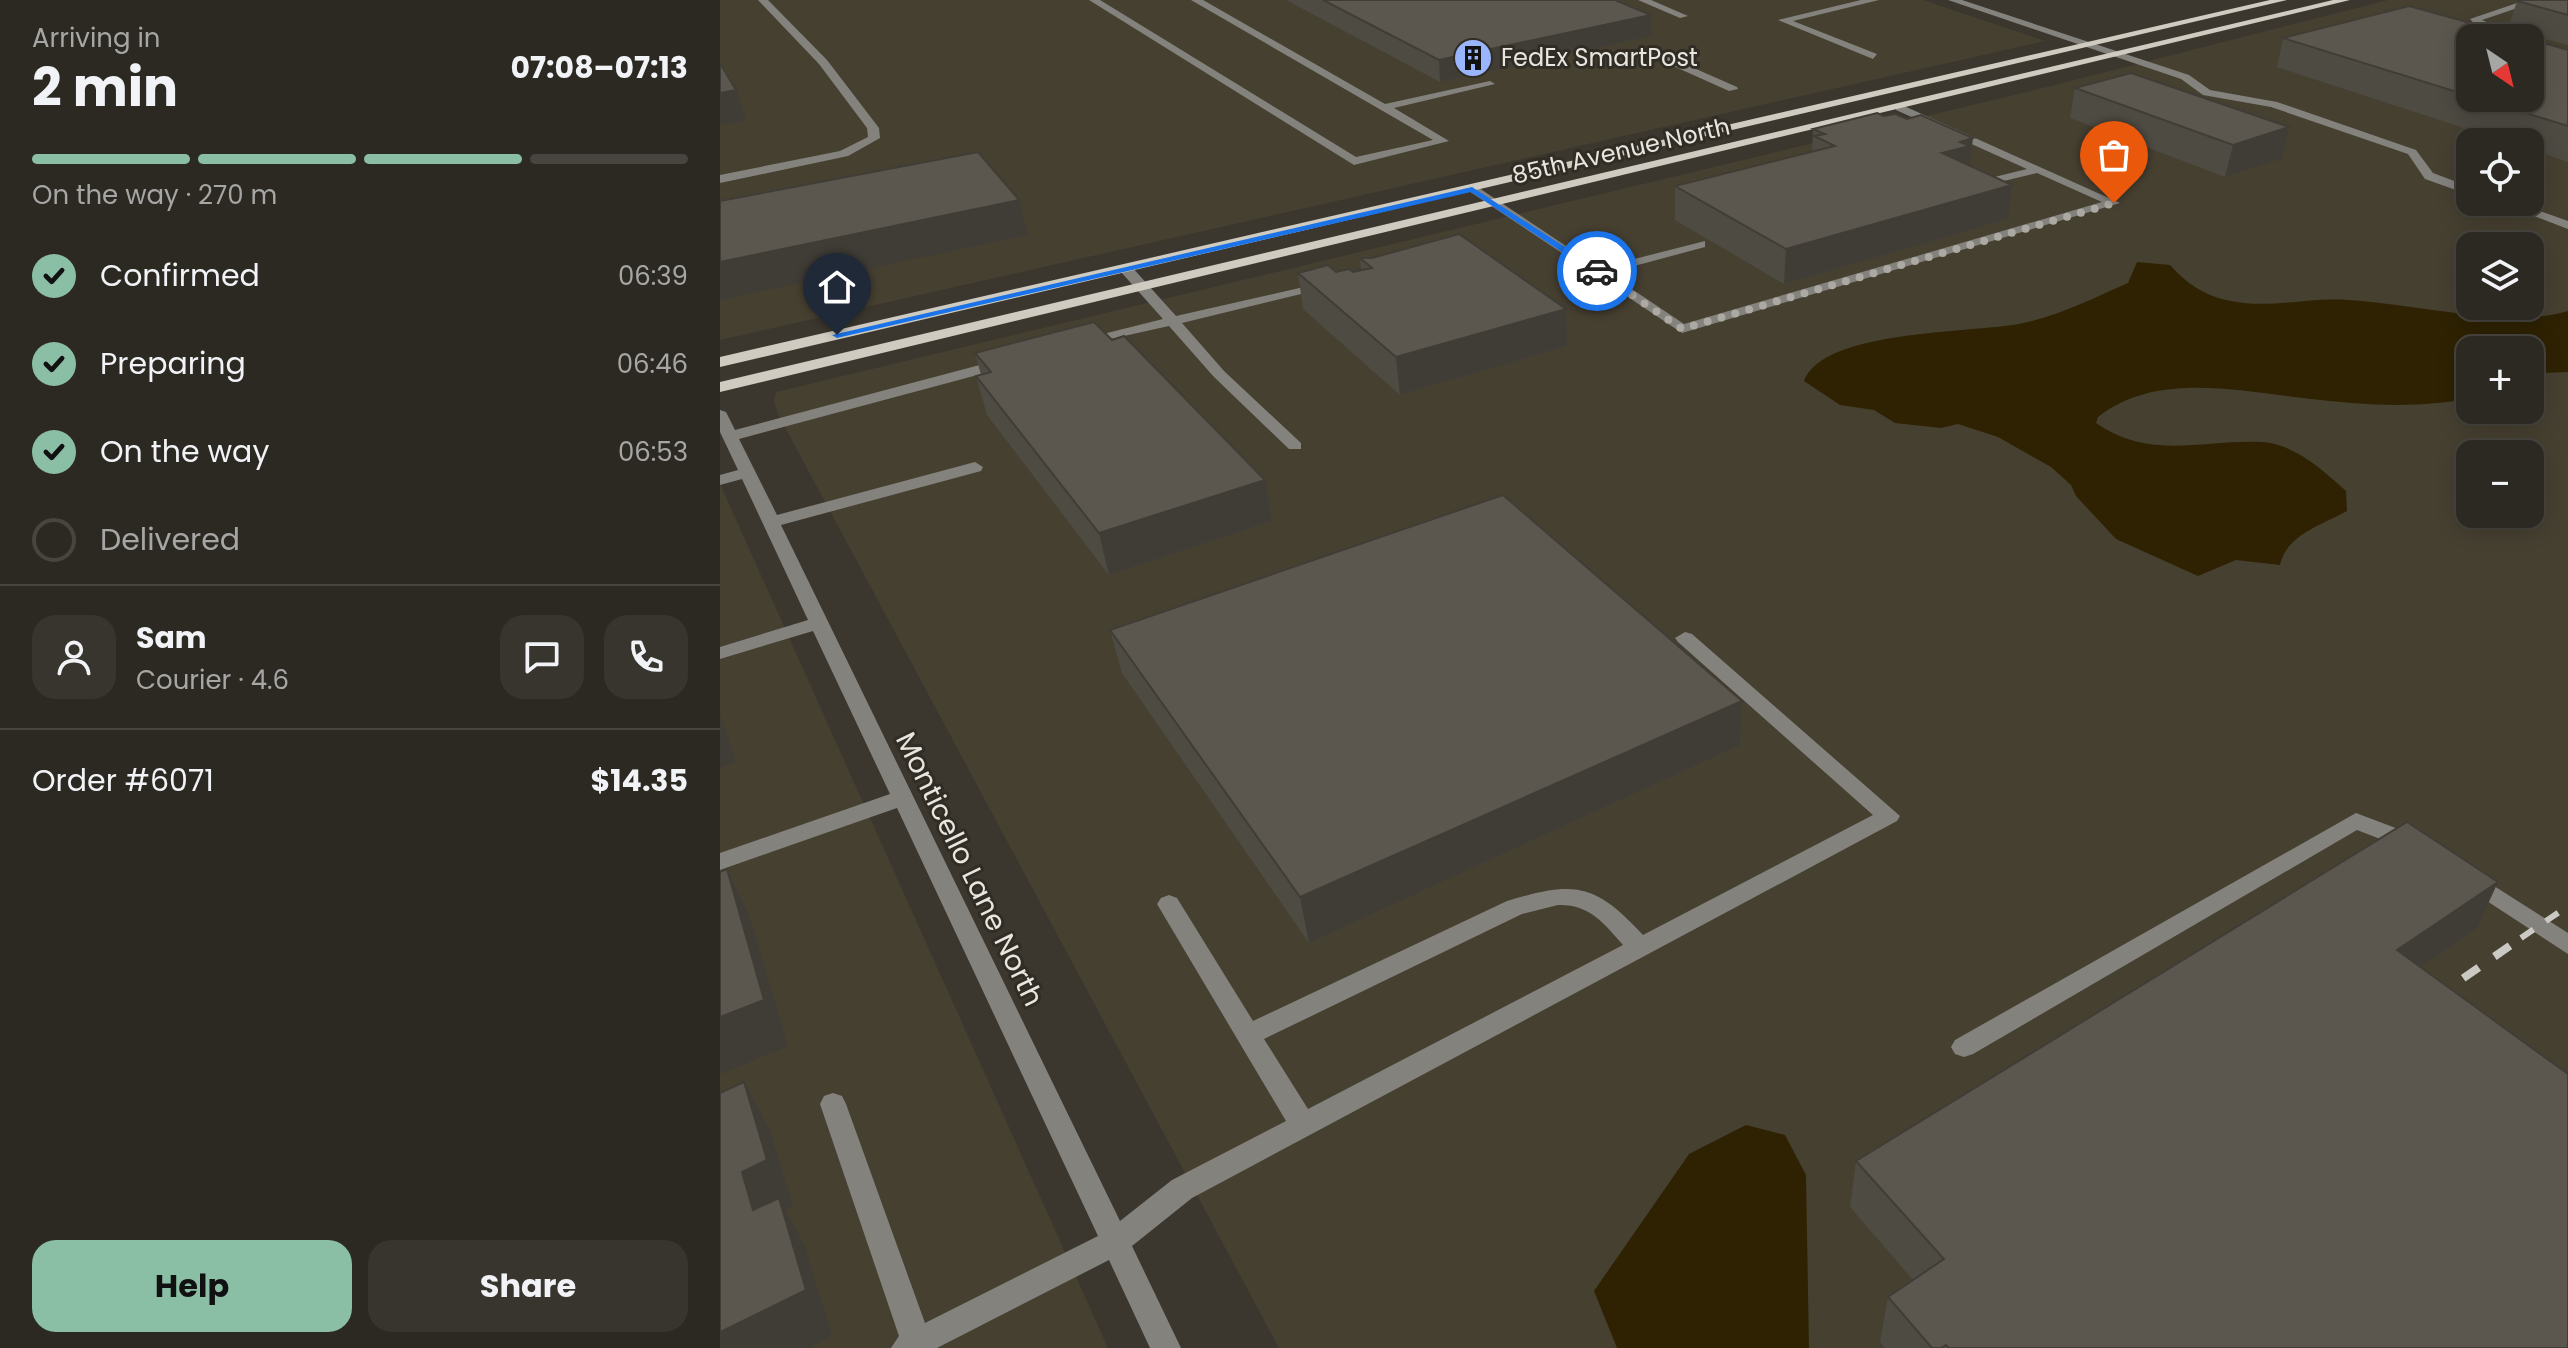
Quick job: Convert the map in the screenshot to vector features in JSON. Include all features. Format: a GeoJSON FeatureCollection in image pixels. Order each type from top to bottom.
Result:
{"type":"FeatureCollection","features":[{"type":"Feature","properties":{"kind":"main road","name":"85th Avenue North"},"geometry":{"type":"LineString","coordinates":[[720,362],[2282,0]]}},
{"type":"Feature","properties":{"kind":"main road","name":"85th Avenue North"},"geometry":{"type":"LineString","coordinates":[[720,387],[2121,56],[2345,0]]}},
{"type":"Feature","properties":{"kind":"street"},"geometry":{"type":"LineString","coordinates":[[720,179],[844,154],[874,138],[873,128],[823,62],[763,0]]}},
{"type":"Feature","properties":{"kind":"street"},"geometry":{"type":"LineString","coordinates":[[1094,0],[1354,161],[1443,141],[1196,0]]}},
{"type":"Feature","properties":{"kind":"street"},"geometry":{"type":"LineString","coordinates":[[1643,0],[1683,16]]}},
{"type":"Feature","properties":{"kind":"street"},"geometry":{"type":"LineString","coordinates":[[1873,56],[1783,20],[1874,0]]}},
{"type":"Feature","properties":{"kind":"street"},"geometry":{"type":"LineString","coordinates":[[1953,0],[2185,77],[2207,93],[2273,104],[2412,152],[2429,176],[2456,186]]}},
{"type":"Feature","properties":{"kind":"street"},"geometry":{"type":"LineString","coordinates":[[2480,24],[2475,19],[2536,0]]}},
{"type":"Feature","properties":{"kind":"street"},"geometry":{"type":"LineString","coordinates":[[1646,50],[1733,89]]}},
{"type":"Feature","properties":{"kind":"street"},"geometry":{"type":"LineString","coordinates":[[1385,107],[1490,84]]}},
{"type":"Feature","properties":{"kind":"street"},"geometry":{"type":"LineString","coordinates":[[1472,189],[1682,329],[2114,203],[1900,108]]}},
{"type":"Feature","properties":{"kind":"street"},"geometry":{"type":"LineString","coordinates":[[1964,188],[2040,169]]}},
{"type":"Feature","properties":{"kind":"street"},"geometry":{"type":"LineString","coordinates":[[2543,216],[2568,225]]}},
{"type":"Feature","properties":{"kind":"street"},"geometry":{"type":"LineString","coordinates":[[1598,272],[1700,244]]}},
{"type":"Feature","properties":{"kind":"street"},"geometry":{"type":"LineString","coordinates":[[1126,269],[1219,374],[1295,446]]}},
{"type":"Feature","properties":{"kind":"street"},"geometry":{"type":"LineString","coordinates":[[1065,348],[1334,282]]}},
{"type":"Feature","properties":{"kind":"street"},"geometry":{"type":"LineString","coordinates":[[725,426],[1019,360]]}},
{"type":"Feature","properties":{"kind":"street","name":"Monticello Lane North"},"geometry":{"type":"LineString","coordinates":[[725,426],[1166,1348]]}},
{"type":"Feature","properties":{"kind":"street"},"geometry":{"type":"LineString","coordinates":[[771,522],[975,467]]}},
{"type":"Feature","properties":{"kind":"street"},"geometry":{"type":"LineString","coordinates":[[720,480],[748,473]]}},
{"type":"Feature","properties":{"kind":"street"},"geometry":{"type":"LineString","coordinates":[[720,653],[818,623]]}},
{"type":"Feature","properties":{"kind":"street"},"geometry":{"type":"LineString","coordinates":[[833,1104],[914,1346],[1115,1242],[1182,1189],[1889,816],[1685,638]]}},
{"type":"Feature","properties":{"kind":"street"},"geometry":{"type":"LineString","coordinates":[[720,862],[903,798]]}},
{"type":"Feature","properties":{"kind":"street"},"geometry":{"type":"LineString","coordinates":[[1964,1047],[2356,821],[2424,848],[2568,945]]}},
{"type":"Feature","properties":{"kind":"street"},"geometry":{"type":"LineString","coordinates":[[1248,1035],[1515,907],[1541,899],[1573,893],[1606,910],[1639,947]]}},
{"type":"Feature","properties":{"kind":"street"},"geometry":{"type":"LineString","coordinates":[[1169,904],[1303,1125]]}},
{"type":"Feature","properties":{"kind":"shaded area"},"geometry":{"type":"Polygon","coordinates":[[[720,0],[1923,0],[2045,41],[720,340],[720,0]]]}},
{"type":"Feature","properties":{"kind":"shaded area"},"geometry":{"type":"Polygon","coordinates":[[[2388,0],[2568,0],[2568,1348],[1279,1348],[779,416],[774,403],[776,392],[2039,89],[2388,0]]]}},
{"type":"Feature","properties":{"kind":"shaded area"},"geometry":{"type":"Polygon","coordinates":[[[2137,262],[2170,265],[2202,291],[2242,303],[2348,300],[2456,312],[2456,320],[2544,320],[2544,316],[2568,311],[2568,372],[2544,373],[2544,336],[2456,336],[2456,400],[2411,405],[2371,404],[2201,388],[2147,393],[2121,402],[2098,417],[2096,423],[2116,435],[2157,445],[2275,444],[2308,460],[2346,491],[2347,511],[2297,538],[2289,546],[2280,565],[2236,560],[2198,576],[2116,539],[2076,496],[2071,485],[2051,467],[1998,437],[1958,424],[1941,428],[1895,423],[1874,410],[1840,405],[1804,381],[1817,364],[1839,352],[1867,343],[2033,321],[2128,283],[2137,262]]]}},
{"type":"Feature","properties":{"kind":"shaded area"},"geometry":{"type":"Polygon","coordinates":[[[720,484],[1108,1348],[720,1348],[720,484]]]}},
{"type":"Feature","properties":{"kind":"shaded area"},"geometry":{"type":"Polygon","coordinates":[[[1746,1125],[1785,1135],[1806,1175],[1809,1348],[1617,1348],[1594,1291],[1689,1154],[1746,1125]]]}},
{"type":"Feature","properties":{"kind":"building"},"geometry":{"type":"Polygon","coordinates":[[[1323,0],[1615,0],[1651,15],[1439,60],[1323,0]]]}},
{"type":"Feature","properties":{"kind":"building"},"geometry":{"type":"Polygon","coordinates":[[[2568,0],[2568,15],[2517,1],[2568,0]]]}},
{"type":"Feature","properties":{"kind":"building"},"geometry":{"type":"Polygon","coordinates":[[[2409,6],[2474,24],[2456,24],[2456,92],[2283,38],[2409,6]]]}},
{"type":"Feature","properties":{"kind":"building"},"geometry":{"type":"Polygon","coordinates":[[[2544,43],[2568,50],[2568,126],[2522,112],[2544,112],[2544,43]]]}},
{"type":"Feature","properties":{"kind":"building"},"geometry":{"type":"Polygon","coordinates":[[[720,63],[736,90],[720,93],[720,63]]]}},
{"type":"Feature","properties":{"kind":"building"},"geometry":{"type":"Polygon","coordinates":[[[2131,73],[2289,127],[2233,145],[2075,88],[2131,73]]]}},
{"type":"Feature","properties":{"kind":"building"},"geometry":{"type":"Polygon","coordinates":[[[1877,113],[1884,116],[1895,114],[1907,119],[1921,115],[1973,138],[1960,142],[1970,146],[1942,153],[2012,185],[1786,249],[1675,186],[1835,146],[1814,136],[1825,134],[1813,129],[1877,113]]]}},
{"type":"Feature","properties":{"kind":"building"},"geometry":{"type":"Polygon","coordinates":[[[978,152],[1019,200],[720,262],[720,201],[978,152]]]}},
{"type":"Feature","properties":{"kind":"building"},"geometry":{"type":"Polygon","coordinates":[[[1459,234],[1566,309],[1396,357],[1298,273],[1328,265],[1336,272],[1372,268],[1360,258],[1372,258],[1459,234]]]}},
{"type":"Feature","properties":{"kind":"building"},"geometry":{"type":"Polygon","coordinates":[[[1094,322],[1112,340],[1124,336],[1265,480],[1099,533],[976,376],[991,372],[975,353],[1094,322]]]}},
{"type":"Feature","properties":{"kind":"building"},"geometry":{"type":"Polygon","coordinates":[[[1503,495],[1742,701],[1300,897],[1110,630],[1503,495]]]}},
{"type":"Feature","properties":{"kind":"building"},"geometry":{"type":"Polygon","coordinates":[[[2407,822],[2498,882],[2397,950],[2568,1074],[2568,1348],[1949,1348],[1946,1345],[1932,1348],[1888,1297],[1944,1259],[1856,1161],[2407,822]]]}},
{"type":"Feature","properties":{"kind":"building"},"geometry":{"type":"Polygon","coordinates":[[[727,869],[764,1000],[720,1017],[720,872],[727,869]]]}},
{"type":"Feature","properties":{"kind":"building"},"geometry":{"type":"Polygon","coordinates":[[[744,1082],[767,1160],[742,1172],[753,1210],[779,1198],[806,1290],[720,1332],[720,1093],[744,1082]]]}},
{"type":"Feature","properties":{"kind":"railway"},"geometry":{"type":"LineString","coordinates":[[2521,938],[2568,906]]}},
{"type":"Feature","properties":{"kind":"railway"},"geometry":{"type":"LineString","coordinates":[[2432,1000],[2524,936]]}},
{"type":"Feature","properties":{"kind":"way so far"},"geometry":{"type":"LineString","coordinates":[[1597,271],[1682,329],[2114,203]]}},
{"type":"Feature","properties":{"kind":"place","name":"FedEx SmartPost"},"geometry":{"type":"Point","coordinates":[1473,58]}},
{"type":"Feature","properties":{"kind":"route"},"geometry":{"type":"LineString","coordinates":[[837,335],[1472,189],[1597,271]]}}]}
